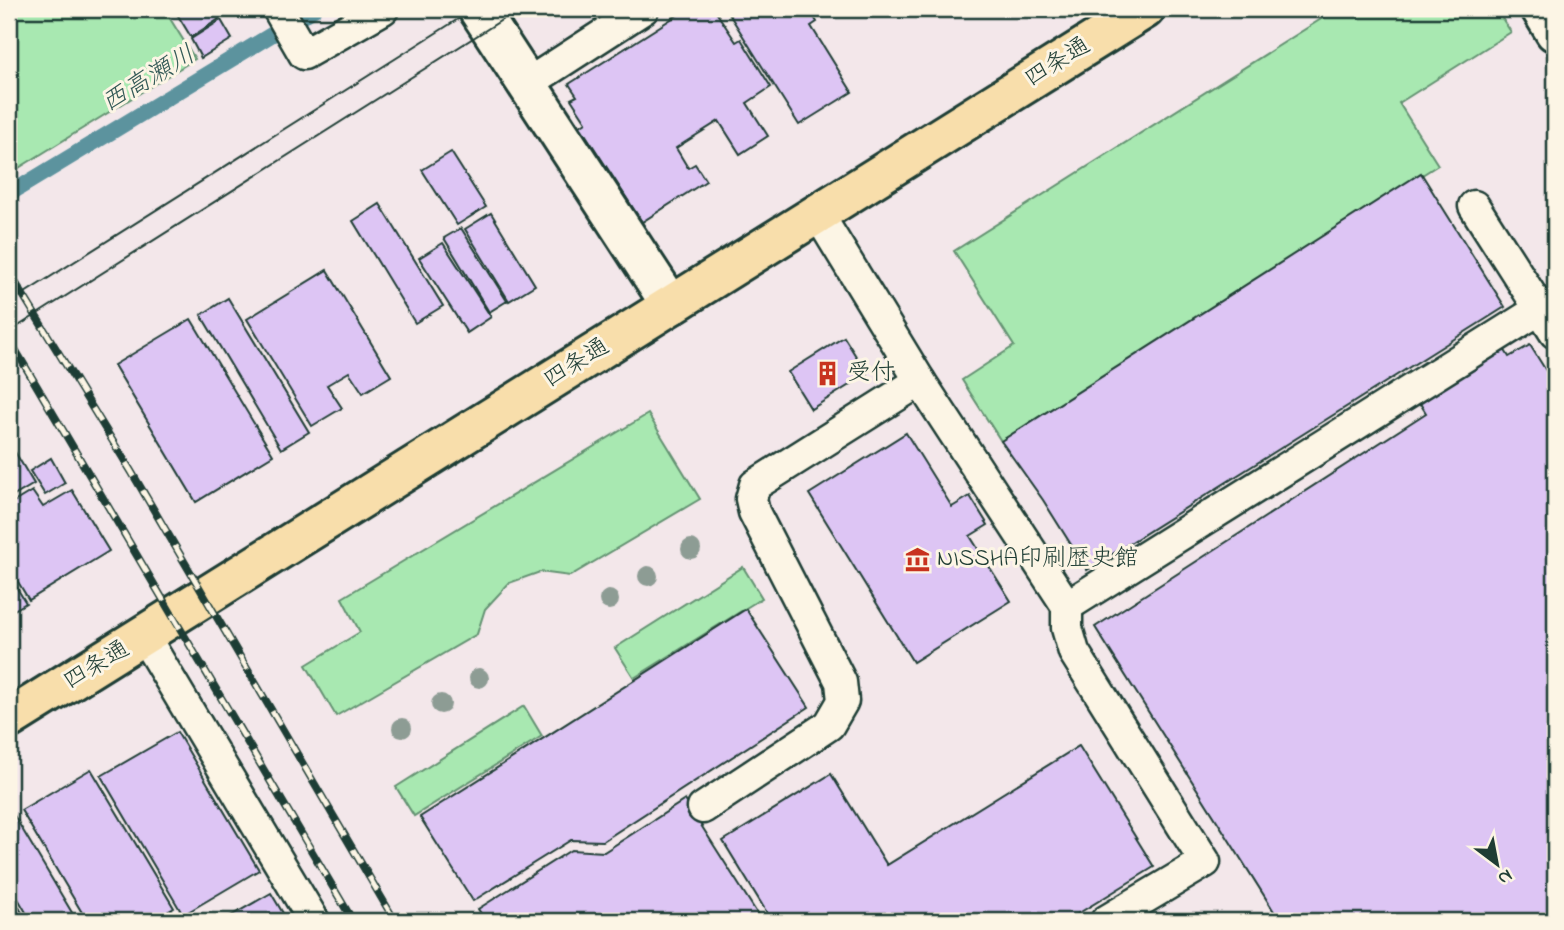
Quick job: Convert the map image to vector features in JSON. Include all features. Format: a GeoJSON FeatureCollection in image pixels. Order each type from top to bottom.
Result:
{"type":"FeatureCollection","features":[{"type":"Feature","properties":{"kind":"main road","name":"四条通"},"geometry":{"type":"LineString","coordinates":[[9,719],[1145,9]]}},
{"type":"Feature","properties":{"kind":"street"},"geometry":{"type":"LineString","coordinates":[[478,9],[671,305]]}},
{"type":"Feature","properties":{"kind":"street"},"geometry":{"type":"LineString","coordinates":[[1541,9],[1555,32]]}},
{"type":"Feature","properties":{"kind":"lane"},"geometry":{"type":"LineString","coordinates":[[278,9],[304,54],[383,9]]}},
{"type":"Feature","properties":{"kind":"lane"},"geometry":{"type":"LineString","coordinates":[[527,84],[643,9]]}},
{"type":"Feature","properties":{"kind":"lane"},"geometry":{"type":"LineString","coordinates":[[1067,606],[1548,321],[1474,206]]}},
{"type":"Feature","properties":{"kind":"lane"},"geometry":{"type":"LineString","coordinates":[[818,214],[920,382],[1067,606],[1067,628],[1074,652],[1205,862],[1106,921]]}},
{"type":"Feature","properties":{"kind":"lane"},"geometry":{"type":"LineString","coordinates":[[703,808],[829,724],[843,701],[841,682],[754,512],[751,499],[755,485],[920,382]]}},
{"type":"Feature","properties":{"kind":"lane"},"geometry":{"type":"LineString","coordinates":[[144,636],[314,921]]}},
{"type":"Feature","properties":{"kind":"green space"},"geometry":{"type":"Polygon","coordinates":[[[9,9],[164,9],[195,59],[9,174],[9,9]]]}},
{"type":"Feature","properties":{"kind":"green space"},"geometry":{"type":"Polygon","coordinates":[[[1337,9],[1496,9],[1511,32],[1399,103],[1438,165],[1001,441],[962,380],[1014,346],[954,251],[1337,9]]]}},
{"type":"Feature","properties":{"kind":"green space"},"geometry":{"type":"Polygon","coordinates":[[[648,414],[700,499],[570,576],[540,572],[509,583],[485,609],[477,634],[336,716],[306,665],[360,632],[342,598],[648,414]]]}},
{"type":"Feature","properties":{"kind":"green space"},"geometry":{"type":"Polygon","coordinates":[[[743,567],[762,598],[634,678],[615,648],[743,567]]]}},
{"type":"Feature","properties":{"kind":"green space"},"geometry":{"type":"Polygon","coordinates":[[[524,706],[542,736],[414,816],[396,787],[524,706]]]}},
{"type":"Feature","properties":{"kind":"building"},"geometry":{"type":"Polygon","coordinates":[[[174,9],[213,9],[219,19],[191,37],[174,9]]]}},
{"type":"Feature","properties":{"kind":"building"},"geometry":{"type":"Polygon","coordinates":[[[687,9],[714,9],[736,42],[741,39],[771,87],[747,103],[768,136],[740,154],[719,121],[676,148],[688,168],[695,164],[706,181],[642,222],[580,126],[586,122],[571,99],[577,96],[569,84],[687,9]]]}},
{"type":"Feature","properties":{"kind":"building"},"geometry":{"type":"Polygon","coordinates":[[[726,9],[809,9],[817,22],[811,26],[852,92],[799,125],[726,9]]]}},
{"type":"Feature","properties":{"kind":"building"},"geometry":{"type":"Polygon","coordinates":[[[221,20],[232,39],[201,58],[191,39],[221,20]]]}},
{"type":"Feature","properties":{"kind":"building"},"geometry":{"type":"Polygon","coordinates":[[[451,152],[486,207],[457,225],[422,170],[451,152]]]}},
{"type":"Feature","properties":{"kind":"building"},"geometry":{"type":"Polygon","coordinates":[[[1421,173],[1505,307],[1087,570],[1043,500],[1001,441],[1421,173]]]}},
{"type":"Feature","properties":{"kind":"building"},"geometry":{"type":"Polygon","coordinates":[[[380,204],[443,306],[415,323],[353,221],[380,204]]]}},
{"type":"Feature","properties":{"kind":"building"},"geometry":{"type":"Polygon","coordinates":[[[491,213],[535,285],[509,301],[465,229],[491,213]]]}},
{"type":"Feature","properties":{"kind":"building"},"geometry":{"type":"Polygon","coordinates":[[[461,228],[507,301],[489,312],[444,238],[461,228]]]}},
{"type":"Feature","properties":{"kind":"building"},"geometry":{"type":"Polygon","coordinates":[[[443,243],[491,317],[467,333],[419,258],[443,243]]]}},
{"type":"Feature","properties":{"kind":"building"},"geometry":{"type":"Polygon","coordinates":[[[327,270],[391,376],[363,393],[349,372],[327,385],[342,408],[312,426],[247,319],[327,270]]]}},
{"type":"Feature","properties":{"kind":"building"},"geometry":{"type":"Polygon","coordinates":[[[228,298],[309,432],[281,449],[201,315],[228,298]]]}},
{"type":"Feature","properties":{"kind":"building"},"geometry":{"type":"Polygon","coordinates":[[[191,319],[273,455],[196,502],[114,365],[191,319]]]}},
{"type":"Feature","properties":{"kind":"building","name":"受付"},"geometry":{"type":"Polygon","coordinates":[[[844,337],[867,374],[811,409],[788,372],[844,337]]]}},
{"type":"Feature","properties":{"kind":"building"},"geometry":{"type":"Polygon","coordinates":[[[1501,344],[1509,357],[1530,345],[1555,385],[1555,921],[1280,921],[1095,627],[1426,413],[1416,397],[1501,344]]]}},
{"type":"Feature","properties":{"kind":"building","name":"NISSHA印刷歴史館"},"geometry":{"type":"Polygon","coordinates":[[[906,433],[952,507],[970,496],[988,525],[970,536],[1011,601],[913,662],[809,494],[906,433]]]}},
{"type":"Feature","properties":{"kind":"building"},"geometry":{"type":"Polygon","coordinates":[[[12,447],[34,484],[12,497],[9,491],[9,449],[12,447]]]}},
{"type":"Feature","properties":{"kind":"building"},"geometry":{"type":"Polygon","coordinates":[[[51,458],[65,483],[45,495],[30,471],[51,458]]]}},
{"type":"Feature","properties":{"kind":"building"},"geometry":{"type":"Polygon","coordinates":[[[72,490],[109,551],[29,600],[9,567],[9,505],[32,491],[43,507],[72,490]]]}},
{"type":"Feature","properties":{"kind":"building"},"geometry":{"type":"Polygon","coordinates":[[[9,575],[26,603],[9,613],[9,575]]]}},
{"type":"Feature","properties":{"kind":"building"},"geometry":{"type":"Polygon","coordinates":[[[746,609],[809,707],[603,841],[571,840],[473,901],[420,817],[746,609]]]}},
{"type":"Feature","properties":{"kind":"building"},"geometry":{"type":"Polygon","coordinates":[[[177,732],[259,870],[183,915],[101,776],[177,732]]]}},
{"type":"Feature","properties":{"kind":"building"},"geometry":{"type":"Polygon","coordinates":[[[1079,746],[1154,867],[1066,921],[772,921],[723,841],[831,774],[887,865],[1079,746]]]}},
{"type":"Feature","properties":{"kind":"building"},"geometry":{"type":"Polygon","coordinates":[[[91,769],[174,908],[151,921],[87,921],[21,810],[91,769]]]}},
{"type":"Feature","properties":{"kind":"building"},"geometry":{"type":"Polygon","coordinates":[[[685,800],[762,921],[486,921],[478,909],[571,850],[604,852],[685,800]]]}},
{"type":"Feature","properties":{"kind":"building"},"geometry":{"type":"Polygon","coordinates":[[[9,807],[77,921],[31,921],[9,883],[9,807]]]}},
{"type":"Feature","properties":{"kind":"building"},"geometry":{"type":"Polygon","coordinates":[[[9,890],[24,916],[15,921],[9,921],[9,890]]]}},
{"type":"Feature","properties":{"kind":"building"},"geometry":{"type":"Polygon","coordinates":[[[271,893],[284,915],[274,921],[222,921],[271,893]]]}},
{"type":"Feature","properties":{"kind":"waterway","name":"西高瀬川"},"geometry":{"type":"LineString","coordinates":[[9,194],[314,9]]}},
{"type":"Feature","properties":{"kind":"tram line"},"geometry":{"type":"LineString","coordinates":[[9,303],[474,9]]}},
{"type":"Feature","properties":{"kind":"tram line"},"geometry":{"type":"LineString","coordinates":[[9,332],[519,9]]}},
{"type":"Feature","properties":{"kind":"railway"},"geometry":{"type":"LineString","coordinates":[[9,272],[131,471],[395,921]]}},
{"type":"Feature","properties":{"kind":"railway"},"geometry":{"type":"LineString","coordinates":[[9,339],[353,921]]}},
{"type":"Feature","properties":{"kind":"place","name":"受付"},"geometry":{"type":"Point","coordinates":[827,373]}},
{"type":"Feature","properties":{"kind":"place","name":"NISSHA印刷歴史館"},"geometry":{"type":"Point","coordinates":[917,559]}}]}
